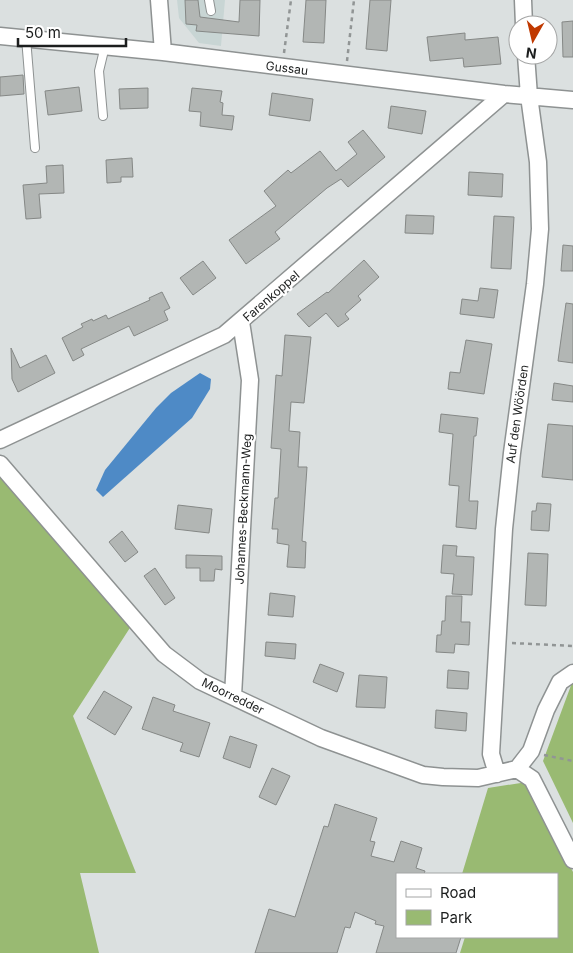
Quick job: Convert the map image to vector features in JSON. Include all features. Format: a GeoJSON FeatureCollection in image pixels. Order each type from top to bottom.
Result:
{"type":"FeatureCollection","features":[{"type":"Feature","properties":{"kind":"street"},"geometry":{"type":"LineString","coordinates":[[159,0],[163,52]]}},
{"type":"Feature","properties":{"kind":"street"},"geometry":{"type":"LineString","coordinates":[[523,0],[524,15]]}},
{"type":"Feature","properties":{"kind":"street","name":"Gussau"},"geometry":{"type":"LineString","coordinates":[[0,36],[163,52],[504,94],[573,100]]}},
{"type":"Feature","properties":{"kind":"street","name":"Auf den Wöörden"},"geometry":{"type":"LineString","coordinates":[[497,774],[491,754],[504,529],[512,453],[536,284],[540,229],[538,162],[527,65]]}},
{"type":"Feature","properties":{"kind":"street","name":"Farenkoppel"},"geometry":{"type":"LineString","coordinates":[[0,440],[224,336],[504,94]]}},
{"type":"Feature","properties":{"kind":"street","name":"Johannes-Beckmann-Weg"},"geometry":{"type":"LineString","coordinates":[[233,696],[250,380],[241,322]]}},
{"type":"Feature","properties":{"kind":"street","name":"Moorredder"},"geometry":{"type":"LineString","coordinates":[[0,464],[164,654],[200,681],[321,738],[423,775],[442,778],[478,778],[517,769]]}},
{"type":"Feature","properties":{"kind":"street"},"geometry":{"type":"LineString","coordinates":[[573,673],[560,682],[546,710],[531,752],[517,769],[532,779],[573,860]]}},
{"type":"Feature","properties":{"kind":"lane"},"geometry":{"type":"LineString","coordinates":[[209,0],[211,11]]}},
{"type":"Feature","properties":{"kind":"lane"},"geometry":{"type":"LineString","coordinates":[[26,38],[35,148]]}},
{"type":"Feature","properties":{"kind":"lane"},"geometry":{"type":"LineString","coordinates":[[103,116],[98,71],[105,46]]}},
{"type":"Feature","properties":{"kind":"path"},"geometry":{"type":"LineString","coordinates":[[282,67],[291,0]]}},
{"type":"Feature","properties":{"kind":"path"},"geometry":{"type":"LineString","coordinates":[[345,75],[354,0]]}},
{"type":"Feature","properties":{"kind":"path"},"geometry":{"type":"LineString","coordinates":[[497,643],[573,646]]}},
{"type":"Feature","properties":{"kind":"path"},"geometry":{"type":"LineString","coordinates":[[531,752],[573,761]]}},
{"type":"Feature","properties":{"kind":"shaded area"},"geometry":{"type":"Polygon","coordinates":[[[177,0],[225,0],[221,46],[199,43],[179,18],[177,0]]]}},
{"type":"Feature","properties":{"kind":"green space"},"geometry":{"type":"Polygon","coordinates":[[[0,464],[135,620],[73,716],[136,873],[80,873],[99,953],[0,953],[0,464]]]}},
{"type":"Feature","properties":{"kind":"green space"},"geometry":{"type":"Polygon","coordinates":[[[573,680],[573,823],[543,761],[573,680]]]}},
{"type":"Feature","properties":{"kind":"green space"},"geometry":{"type":"Polygon","coordinates":[[[527,782],[573,872],[573,953],[460,953],[465,938],[558,938],[558,873],[462,873],[488,788],[527,782]]]}},
{"type":"Feature","properties":{"kind":"water"},"geometry":{"type":"Polygon","coordinates":[[[200,373],[211,379],[210,389],[192,418],[103,497],[96,490],[105,470],[156,408],[171,393],[200,373]]]}},
{"type":"Feature","properties":{"kind":"building"},"geometry":{"type":"Polygon","coordinates":[[[185,0],[198,0],[200,17],[239,22],[240,0],[260,0],[259,36],[196,31],[197,25],[186,24],[185,0]]]}},
{"type":"Feature","properties":{"kind":"building"},"geometry":{"type":"Polygon","coordinates":[[[306,0],[326,0],[324,43],[303,42],[306,0]]]}},
{"type":"Feature","properties":{"kind":"building"},"geometry":{"type":"Polygon","coordinates":[[[370,0],[391,0],[387,51],[366,49],[370,0]]]}},
{"type":"Feature","properties":{"kind":"building"},"geometry":{"type":"Polygon","coordinates":[[[573,21],[573,57],[563,57],[562,22],[573,21]]]}},
{"type":"Feature","properties":{"kind":"building"},"geometry":{"type":"Polygon","coordinates":[[[465,33],[465,40],[498,37],[501,64],[464,67],[463,58],[430,61],[427,37],[465,33]]]}},
{"type":"Feature","properties":{"kind":"building"},"geometry":{"type":"Polygon","coordinates":[[[23,75],[24,94],[0,96],[0,77],[23,75]]]}},
{"type":"Feature","properties":{"kind":"building"},"geometry":{"type":"Polygon","coordinates":[[[79,87],[82,111],[48,115],[45,91],[79,87]]]}},
{"type":"Feature","properties":{"kind":"building"},"geometry":{"type":"Polygon","coordinates":[[[148,88],[148,108],[120,109],[119,89],[148,88]]]}},
{"type":"Feature","properties":{"kind":"building"},"geometry":{"type":"Polygon","coordinates":[[[192,88],[222,91],[220,102],[223,103],[222,115],[234,116],[232,130],[200,126],[201,112],[189,111],[192,88]]]}},
{"type":"Feature","properties":{"kind":"building"},"geometry":{"type":"Polygon","coordinates":[[[272,93],[313,99],[310,121],[269,115],[272,93]]]}},
{"type":"Feature","properties":{"kind":"building"},"geometry":{"type":"Polygon","coordinates":[[[391,106],[426,111],[422,134],[388,128],[391,106]]]}},
{"type":"Feature","properties":{"kind":"building"},"geometry":{"type":"Polygon","coordinates":[[[363,130],[385,157],[348,187],[341,179],[327,188],[275,232],[280,239],[246,264],[229,240],[276,206],[264,191],[288,170],[291,173],[320,151],[336,171],[357,154],[348,142],[363,130]]]}},
{"type":"Feature","properties":{"kind":"building"},"geometry":{"type":"Polygon","coordinates":[[[132,158],[133,177],[121,177],[121,182],[107,183],[106,160],[132,158]]]}},
{"type":"Feature","properties":{"kind":"building"},"geometry":{"type":"Polygon","coordinates":[[[63,165],[64,193],[39,194],[41,218],[26,219],[23,185],[47,183],[46,166],[63,165]]]}},
{"type":"Feature","properties":{"kind":"building"},"geometry":{"type":"Polygon","coordinates":[[[469,172],[503,174],[502,197],[468,195],[469,172]]]}},
{"type":"Feature","properties":{"kind":"building"},"geometry":{"type":"Polygon","coordinates":[[[406,215],[434,216],[433,234],[405,233],[406,215]]]}},
{"type":"Feature","properties":{"kind":"building"},"geometry":{"type":"Polygon","coordinates":[[[494,216],[514,217],[511,269],[491,268],[494,216]]]}},
{"type":"Feature","properties":{"kind":"building"},"geometry":{"type":"Polygon","coordinates":[[[563,245],[573,246],[573,271],[561,271],[563,245]]]}},
{"type":"Feature","properties":{"kind":"building"},"geometry":{"type":"Polygon","coordinates":[[[364,260],[379,277],[358,296],[361,300],[345,314],[349,319],[338,327],[326,313],[309,327],[297,314],[328,293],[364,260]]]}},
{"type":"Feature","properties":{"kind":"building"},"geometry":{"type":"Polygon","coordinates":[[[203,261],[216,278],[193,295],[180,278],[203,261]]]}},
{"type":"Feature","properties":{"kind":"building"},"geometry":{"type":"Polygon","coordinates":[[[480,288],[498,290],[494,318],[460,314],[462,299],[478,301],[480,288]]]}},
{"type":"Feature","properties":{"kind":"building"},"geometry":{"type":"Polygon","coordinates":[[[162,292],[170,308],[164,311],[168,320],[134,336],[129,326],[81,349],[84,355],[73,361],[62,338],[83,327],[81,324],[106,315],[108,319],[150,300],[149,298],[162,292]]]}},
{"type":"Feature","properties":{"kind":"building"},"geometry":{"type":"Polygon","coordinates":[[[566,303],[573,304],[573,363],[558,361],[566,303]]]}},
{"type":"Feature","properties":{"kind":"building"},"geometry":{"type":"Polygon","coordinates":[[[285,335],[311,337],[304,403],[291,402],[289,431],[300,432],[298,467],[307,467],[302,541],[306,542],[305,568],[287,567],[289,545],[277,543],[278,529],[272,529],[275,498],[278,498],[281,449],[271,448],[276,375],[282,376],[285,335]]]}},
{"type":"Feature","properties":{"kind":"building"},"geometry":{"type":"Polygon","coordinates":[[[466,340],[492,344],[484,394],[448,389],[450,372],[460,373],[466,340]]]}},
{"type":"Feature","properties":{"kind":"building"},"geometry":{"type":"Polygon","coordinates":[[[11,348],[20,368],[46,355],[55,373],[18,392],[12,379],[11,348]]]}},
{"type":"Feature","properties":{"kind":"building"},"geometry":{"type":"Polygon","coordinates":[[[554,383],[573,386],[573,402],[552,400],[554,383]]]}},
{"type":"Feature","properties":{"kind":"building"},"geometry":{"type":"Polygon","coordinates":[[[441,414],[478,418],[476,436],[474,436],[469,501],[478,501],[476,529],[456,527],[459,486],[449,485],[453,434],[439,432],[441,414]]]}},
{"type":"Feature","properties":{"kind":"building"},"geometry":{"type":"Polygon","coordinates":[[[548,424],[573,426],[573,480],[542,477],[548,424]]]}},
{"type":"Feature","properties":{"kind":"building"},"geometry":{"type":"Polygon","coordinates":[[[537,503],[551,504],[549,531],[531,530],[532,511],[536,511],[537,503]]]}},
{"type":"Feature","properties":{"kind":"building"},"geometry":{"type":"Polygon","coordinates":[[[178,505],[212,509],[209,533],[175,529],[178,505]]]}},
{"type":"Feature","properties":{"kind":"building"},"geometry":{"type":"Polygon","coordinates":[[[122,531],[138,552],[125,562],[109,542],[122,531]]]}},
{"type":"Feature","properties":{"kind":"building"},"geometry":{"type":"Polygon","coordinates":[[[443,545],[457,546],[456,556],[474,557],[472,595],[452,594],[454,574],[441,573],[443,545]]]}},
{"type":"Feature","properties":{"kind":"building"},"geometry":{"type":"Polygon","coordinates":[[[528,553],[548,554],[546,606],[525,605],[528,553]]]}},
{"type":"Feature","properties":{"kind":"building"},"geometry":{"type":"Polygon","coordinates":[[[186,555],[222,556],[222,570],[215,569],[214,581],[200,581],[200,568],[186,568],[186,555]]]}},
{"type":"Feature","properties":{"kind":"building"},"geometry":{"type":"Polygon","coordinates":[[[155,568],[175,598],[165,605],[144,576],[155,568]]]}},
{"type":"Feature","properties":{"kind":"building"},"geometry":{"type":"Polygon","coordinates":[[[270,593],[295,596],[293,617],[268,615],[270,593]]]}},
{"type":"Feature","properties":{"kind":"building"},"geometry":{"type":"Polygon","coordinates":[[[446,596],[462,596],[461,622],[470,622],[469,645],[455,644],[454,653],[436,652],[437,635],[441,635],[442,621],[445,621],[446,596]]]}},
{"type":"Feature","properties":{"kind":"building"},"geometry":{"type":"Polygon","coordinates":[[[266,642],[296,644],[295,659],[265,656],[266,642]]]}},
{"type":"Feature","properties":{"kind":"building"},"geometry":{"type":"Polygon","coordinates":[[[320,664],[344,673],[337,692],[313,682],[320,664]]]}},
{"type":"Feature","properties":{"kind":"building"},"geometry":{"type":"Polygon","coordinates":[[[448,670],[469,672],[468,689],[447,688],[448,670]]]}},
{"type":"Feature","properties":{"kind":"building"},"geometry":{"type":"Polygon","coordinates":[[[359,675],[387,677],[385,708],[356,707],[359,675]]]}},
{"type":"Feature","properties":{"kind":"building"},"geometry":{"type":"Polygon","coordinates":[[[104,691],[132,707],[115,735],[87,718],[104,691]]]}},
{"type":"Feature","properties":{"kind":"building"},"geometry":{"type":"Polygon","coordinates":[[[153,697],[175,705],[173,711],[210,723],[199,757],[180,751],[183,743],[142,729],[153,697]]]}},
{"type":"Feature","properties":{"kind":"building"},"geometry":{"type":"Polygon","coordinates":[[[436,710],[467,713],[466,731],[435,728],[436,710]]]}},
{"type":"Feature","properties":{"kind":"building"},"geometry":{"type":"Polygon","coordinates":[[[230,736],[257,745],[250,768],[223,758],[230,736]]]}},
{"type":"Feature","properties":{"kind":"building"},"geometry":{"type":"Polygon","coordinates":[[[272,768],[290,776],[276,805],[259,797],[272,768]]]}},
{"type":"Feature","properties":{"kind":"building"},"geometry":{"type":"Polygon","coordinates":[[[335,804],[377,818],[370,841],[375,842],[371,856],[394,862],[401,841],[422,848],[416,868],[425,871],[424,873],[396,873],[396,938],[461,938],[456,953],[376,953],[384,926],[375,924],[376,921],[355,912],[350,928],[345,927],[337,953],[255,953],[269,909],[295,917],[324,826],[328,827],[335,804]]]}}]}
